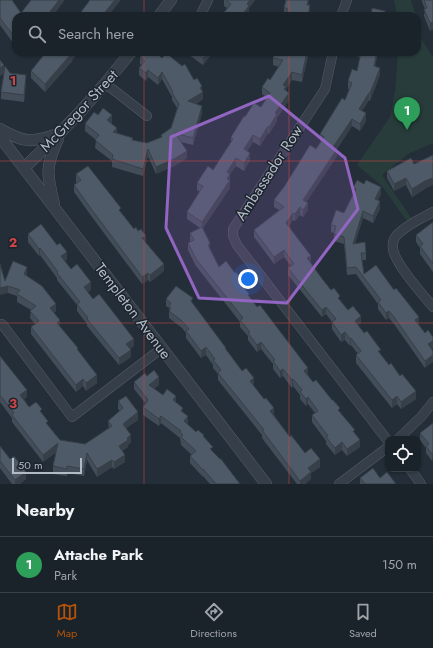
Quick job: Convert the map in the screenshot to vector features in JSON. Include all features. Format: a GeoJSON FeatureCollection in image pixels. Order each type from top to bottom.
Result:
{"type":"FeatureCollection","features":[{"type":"Feature","properties":{"kind":"street"},"geometry":{"type":"LineString","coordinates":[[162,12],[171,0]]}},
{"type":"Feature","properties":{"kind":"street"},"geometry":{"type":"LineString","coordinates":[[202,12],[208,0]]}},
{"type":"Feature","properties":{"kind":"street"},"geometry":{"type":"LineString","coordinates":[[342,12],[347,0]]}},
{"type":"Feature","properties":{"kind":"street","name":"McGregor Street"},"geometry":{"type":"LineString","coordinates":[[24,168],[61,134],[106,84],[128,56]]}},
{"type":"Feature","properties":{"kind":"street","name":"Ambassador Row"},"geometry":{"type":"LineString","coordinates":[[332,56],[325,89],[233,229],[233,236],[236,245],[385,437]]}},
{"type":"Feature","properties":{"kind":"street"},"geometry":{"type":"LineString","coordinates":[[106,84],[147,116]]}},
{"type":"Feature","properties":{"kind":"street"},"geometry":{"type":"LineString","coordinates":[[0,129],[28,141],[42,140],[61,134]]}},
{"type":"Feature","properties":{"kind":"street"},"geometry":{"type":"LineString","coordinates":[[55,209],[48,171],[50,156],[61,134]]}},
{"type":"Feature","properties":{"kind":"street","name":"Templeton Avenue"},"geometry":{"type":"LineString","coordinates":[[0,137],[266,484]]}},
{"type":"Feature","properties":{"kind":"street"},"geometry":{"type":"LineString","coordinates":[[433,212],[409,225],[398,233],[393,240],[392,248],[399,262],[433,307]]}},
{"type":"Feature","properties":{"kind":"street"},"geometry":{"type":"LineString","coordinates":[[2,324],[72,417],[162,348]]}},
{"type":"Feature","properties":{"kind":"street"},"geometry":{"type":"LineString","coordinates":[[401,436],[421,417],[433,402]]}},
{"type":"Feature","properties":{"kind":"street"},"geometry":{"type":"LineString","coordinates":[[339,484],[385,449]]}},
{"type":"Feature","properties":{"kind":"street"},"geometry":{"type":"LineString","coordinates":[[412,472],[422,484]]}},
{"type":"Feature","properties":{"kind":"highlighted area"},"geometry":{"type":"Polygon","coordinates":[[[269,96],[345,158],[358,209],[287,303],[199,298],[166,228],[171,137],[269,96]]]}},
{"type":"Feature","properties":{"kind":"green space"},"geometry":{"type":"Polygon","coordinates":[[[394,0],[411,0],[415,12],[396,12],[394,0]]]}},
{"type":"Feature","properties":{"kind":"green space"},"geometry":{"type":"Polygon","coordinates":[[[421,36],[433,57],[433,143],[408,154],[382,175],[412,219],[406,220],[382,186],[357,165],[390,117],[395,91],[398,56],[421,56],[421,36]]]}},
{"type":"Feature","properties":{"kind":"building"},"geometry":{"type":"Polygon","coordinates":[[[0,0],[12,0],[20,12],[12,12],[12,34],[0,18],[0,0]]]}},
{"type":"Feature","properties":{"kind":"building"},"geometry":{"type":"Polygon","coordinates":[[[31,0],[59,0],[50,12],[22,12],[31,0]]]}},
{"type":"Feature","properties":{"kind":"building"},"geometry":{"type":"Polygon","coordinates":[[[90,0],[115,0],[105,12],[81,12],[90,0]]]}},
{"type":"Feature","properties":{"kind":"building"},"geometry":{"type":"Polygon","coordinates":[[[226,0],[250,0],[247,4],[249,6],[244,12],[224,12],[231,4],[226,0]]]}},
{"type":"Feature","properties":{"kind":"building"},"geometry":{"type":"Polygon","coordinates":[[[286,0],[308,0],[307,5],[310,5],[309,12],[287,12],[287,8],[284,8],[286,0]]]}},
{"type":"Feature","properties":{"kind":"building"},"geometry":{"type":"Polygon","coordinates":[[[424,0],[433,0],[433,22],[430,23],[424,9],[427,8],[424,0]]]}},
{"type":"Feature","properties":{"kind":"building"},"geometry":{"type":"Polygon","coordinates":[[[372,8],[385,11],[385,12],[372,12],[372,8]]]}},
{"type":"Feature","properties":{"kind":"building"},"geometry":{"type":"Polygon","coordinates":[[[43,56],[70,56],[45,84],[31,71],[43,56]]]}},
{"type":"Feature","properties":{"kind":"building"},"geometry":{"type":"Polygon","coordinates":[[[160,56],[162,58],[164,56],[170,56],[182,66],[185,64],[194,80],[197,78],[202,86],[200,88],[203,92],[188,101],[202,106],[193,138],[175,133],[187,151],[156,167],[148,149],[143,169],[112,159],[113,155],[95,140],[99,135],[85,124],[94,112],[98,115],[103,108],[112,115],[107,120],[117,128],[113,132],[133,138],[132,140],[147,143],[162,137],[161,135],[171,128],[179,104],[162,72],[158,78],[148,70],[146,73],[139,68],[145,61],[140,57],[160,56]]]}},
{"type":"Feature","properties":{"kind":"building"},"geometry":{"type":"Polygon","coordinates":[[[274,56],[306,56],[302,75],[292,72],[283,85],[286,87],[284,89],[289,93],[275,113],[277,114],[260,139],[253,135],[244,149],[250,153],[244,163],[236,158],[227,172],[230,174],[227,179],[230,180],[202,222],[187,212],[203,186],[197,183],[208,166],[213,170],[233,139],[231,137],[254,103],[261,107],[270,93],[262,87],[268,78],[270,80],[283,60],[273,58],[274,56]]]}},
{"type":"Feature","properties":{"kind":"building"},"geometry":{"type":"Polygon","coordinates":[[[360,56],[376,56],[374,66],[380,68],[370,93],[359,109],[366,113],[360,124],[352,119],[333,147],[337,149],[303,200],[308,203],[303,210],[300,207],[295,214],[293,213],[286,223],[311,256],[307,258],[331,290],[334,288],[340,296],[338,298],[348,310],[353,306],[361,316],[355,321],[364,333],[367,331],[381,350],[378,351],[389,365],[391,363],[400,376],[402,374],[416,391],[401,402],[397,396],[392,400],[356,355],[361,351],[351,338],[350,339],[345,332],[341,335],[332,322],[336,319],[326,307],[322,310],[288,268],[294,264],[284,250],[274,257],[254,230],[284,207],[274,200],[284,187],[310,145],[316,149],[324,137],[320,134],[342,98],[345,100],[352,83],[348,81],[352,69],[357,71],[360,56]]]}},
{"type":"Feature","properties":{"kind":"building"},"geometry":{"type":"Polygon","coordinates":[[[0,60],[4,65],[0,68],[0,60]]]}},
{"type":"Feature","properties":{"kind":"building"},"geometry":{"type":"Polygon","coordinates":[[[5,66],[10,73],[26,75],[24,95],[1,92],[5,66]]]}},
{"type":"Feature","properties":{"kind":"building"},"geometry":{"type":"Polygon","coordinates":[[[433,155],[433,178],[412,189],[406,178],[394,184],[387,171],[411,158],[414,164],[433,155]]]}},
{"type":"Feature","properties":{"kind":"building"},"geometry":{"type":"Polygon","coordinates":[[[88,166],[121,208],[119,210],[134,229],[136,227],[138,231],[141,229],[146,236],[142,238],[164,264],[150,275],[148,273],[142,277],[74,185],[81,180],[76,174],[88,166]]]}},
{"type":"Feature","properties":{"kind":"building"},"geometry":{"type":"Polygon","coordinates":[[[357,180],[364,184],[366,180],[381,187],[375,199],[380,201],[373,216],[363,211],[353,244],[365,242],[366,253],[361,253],[364,274],[376,265],[394,290],[396,288],[419,317],[415,320],[425,333],[428,330],[433,337],[433,341],[428,344],[433,351],[433,355],[425,361],[394,317],[389,311],[386,313],[378,302],[381,300],[356,267],[347,268],[344,237],[334,234],[336,226],[331,225],[336,210],[344,213],[356,189],[353,188],[357,180]]]}},
{"type":"Feature","properties":{"kind":"building"},"geometry":{"type":"Polygon","coordinates":[[[433,222],[433,264],[420,246],[423,244],[416,235],[433,222]]]}},
{"type":"Feature","properties":{"kind":"building"},"geometry":{"type":"Polygon","coordinates":[[[41,224],[57,245],[60,243],[67,252],[61,256],[71,269],[77,264],[91,282],[84,287],[93,299],[99,294],[134,339],[126,344],[131,350],[119,358],[87,319],[88,318],[77,304],[80,302],[28,234],[41,224]]]}},
{"type":"Feature","properties":{"kind":"building"},"geometry":{"type":"Polygon","coordinates":[[[202,227],[210,243],[208,245],[219,267],[226,261],[235,273],[236,272],[244,283],[242,285],[249,294],[248,295],[257,307],[260,305],[308,368],[304,371],[313,382],[316,380],[340,408],[338,410],[355,430],[353,431],[360,440],[347,449],[342,442],[335,448],[312,415],[318,411],[308,397],[306,399],[300,392],[302,390],[283,369],[280,371],[273,361],[275,360],[261,342],[257,345],[248,333],[250,332],[240,320],[243,318],[196,259],[188,243],[194,240],[190,233],[202,227]]]}},
{"type":"Feature","properties":{"kind":"building"},"geometry":{"type":"Polygon","coordinates":[[[13,261],[27,267],[24,274],[42,286],[56,304],[50,308],[60,320],[57,323],[78,348],[77,349],[97,375],[86,383],[83,379],[76,385],[31,327],[39,321],[30,311],[36,306],[17,294],[20,290],[8,286],[0,288],[0,264],[5,281],[13,261]]]}},
{"type":"Feature","properties":{"kind":"building"},"geometry":{"type":"Polygon","coordinates":[[[176,286],[193,298],[191,301],[242,371],[246,368],[254,378],[250,381],[264,399],[266,398],[274,408],[270,411],[290,437],[291,435],[305,453],[311,448],[320,459],[308,468],[311,472],[300,481],[262,430],[264,430],[218,373],[221,370],[213,360],[215,359],[206,347],[201,351],[186,331],[189,329],[182,321],[169,311],[171,308],[169,307],[171,303],[166,299],[176,286]]]}},
{"type":"Feature","properties":{"kind":"building"},"geometry":{"type":"Polygon","coordinates":[[[0,356],[27,390],[20,395],[29,407],[36,402],[42,409],[40,411],[48,421],[46,423],[60,440],[85,444],[112,426],[108,421],[123,408],[118,401],[126,396],[138,412],[123,424],[131,435],[127,438],[128,440],[119,446],[125,455],[114,462],[112,460],[97,469],[87,453],[84,469],[67,466],[67,469],[53,466],[58,443],[43,455],[12,415],[14,413],[0,395],[0,356]]]}},
{"type":"Feature","properties":{"kind":"building"},"geometry":{"type":"Polygon","coordinates":[[[154,370],[159,377],[149,385],[163,395],[167,389],[176,396],[173,400],[183,408],[181,411],[188,416],[184,421],[196,432],[198,430],[204,435],[203,436],[213,447],[210,449],[221,459],[240,484],[216,484],[190,456],[196,451],[181,437],[183,435],[180,432],[181,431],[161,416],[159,419],[143,407],[148,400],[134,382],[145,373],[147,376],[154,370]]]}},
{"type":"Feature","properties":{"kind":"building"},"geometry":{"type":"Polygon","coordinates":[[[433,423],[432,454],[426,446],[429,444],[420,433],[433,423]]]}},
{"type":"Feature","properties":{"kind":"building"},"geometry":{"type":"Polygon","coordinates":[[[0,446],[10,459],[14,456],[26,472],[15,480],[0,461],[0,446]]]}},
{"type":"Feature","properties":{"kind":"building"},"geometry":{"type":"Polygon","coordinates":[[[373,468],[380,478],[387,472],[396,484],[365,484],[360,478],[373,468]]]}},
{"type":"Feature","properties":{"kind":"place","name":"Attache Park"},"geometry":{"type":"Point","coordinates":[407,130]}}]}
